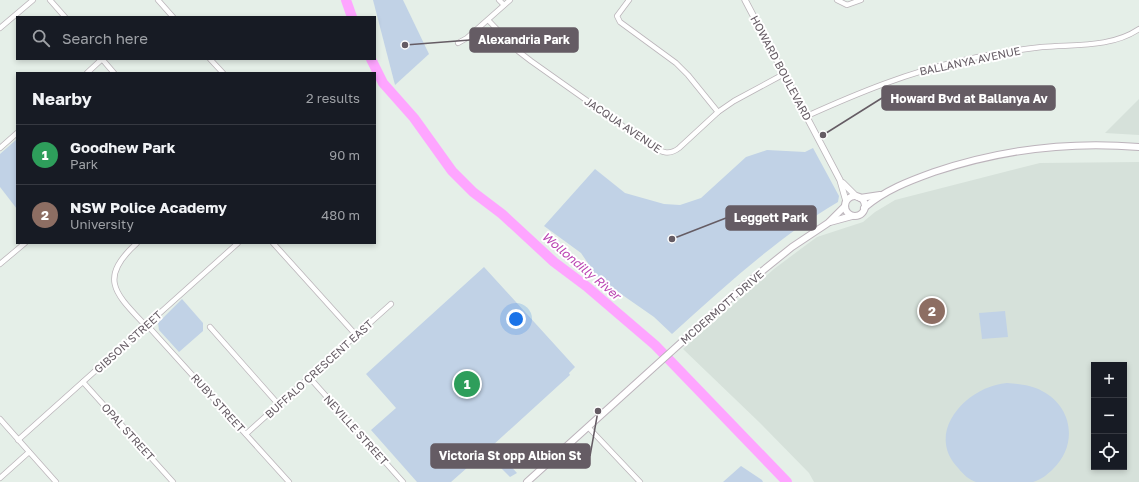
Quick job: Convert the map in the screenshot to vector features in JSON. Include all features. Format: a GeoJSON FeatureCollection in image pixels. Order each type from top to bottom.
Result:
{"type":"FeatureCollection","features":[{"type":"Feature","properties":{"kind":"main road"},"geometry":{"type":"LineString","coordinates":[[881,195],[851,197],[846,204],[847,213],[852,216],[861,214],[864,208],[881,195],[910,181],[946,169],[1020,151],[1082,145],[1139,146]]}},
{"type":"Feature","properties":{"kind":"main road"},"geometry":{"type":"LineString","coordinates":[[859,197],[864,203],[864,208]]}},
{"type":"Feature","properties":{"kind":"main road","name":"MCDERMOTT DRIVE"},"geometry":{"type":"LineString","coordinates":[[527,482],[752,279],[792,247],[828,223],[846,204]]}},
{"type":"Feature","properties":{"kind":"main road","name":"MCDERMOTT DRIVE"},"geometry":{"type":"LineString","coordinates":[[828,223],[852,216]]}},
{"type":"Feature","properties":{"kind":"street"},"geometry":{"type":"LineString","coordinates":[[0,28],[33,0]]}},
{"type":"Feature","properties":{"kind":"street"},"geometry":{"type":"LineString","coordinates":[[50,0],[64,16]]}},
{"type":"Feature","properties":{"kind":"street"},"geometry":{"type":"LineString","coordinates":[[158,0],[172,16]]}},
{"type":"Feature","properties":{"kind":"street"},"geometry":{"type":"LineString","coordinates":[[499,0],[504,5]]}},
{"type":"Feature","properties":{"kind":"street"},"geometry":{"type":"LineString","coordinates":[[458,43],[467,38],[510,0]]}},
{"type":"Feature","properties":{"kind":"street"},"geometry":{"type":"LineString","coordinates":[[629,0],[617,16],[620,22],[676,63],[688,75],[718,112]]}},
{"type":"Feature","properties":{"kind":"street","name":"HOWARD BOULEVARD"},"geometry":{"type":"LineString","coordinates":[[745,0],[840,180],[846,204]]}},
{"type":"Feature","properties":{"kind":"street"},"geometry":{"type":"LineString","coordinates":[[837,0],[847,5],[861,0]]}},
{"type":"Feature","properties":{"kind":"street","name":"JACQUA AVENUE"},"geometry":{"type":"LineString","coordinates":[[488,20],[518,51],[531,61],[659,151],[667,153],[673,152],[718,112],[734,101],[784,74]]}},
{"type":"Feature","properties":{"kind":"street","name":"BALLANYA AVENUE"},"geometry":{"type":"LineString","coordinates":[[807,116],[893,80],[938,66],[1023,49],[1103,42],[1119,39],[1139,29]]}},
{"type":"Feature","properties":{"kind":"street"},"geometry":{"type":"LineString","coordinates":[[87,72],[101,60]]}},
{"type":"Feature","properties":{"kind":"street"},"geometry":{"type":"LineString","coordinates":[[103,60],[113,72]]}},
{"type":"Feature","properties":{"kind":"street"},"geometry":{"type":"LineString","coordinates":[[211,60],[222,72]]}},
{"type":"Feature","properties":{"kind":"street"},"geometry":{"type":"LineString","coordinates":[[0,148],[16,134]]}},
{"type":"Feature","properties":{"kind":"street","name":"HOWARD BOULEVARD"},"geometry":{"type":"LineString","coordinates":[[840,180],[859,197]]}},
{"type":"Feature","properties":{"kind":"street"},"geometry":{"type":"LineString","coordinates":[[0,264],[24,244]]}},
{"type":"Feature","properties":{"kind":"street","name":"RUBY STREET"},"geometry":{"type":"LineString","coordinates":[[136,244],[118,262],[115,271],[114,282],[120,297],[289,482]]}},
{"type":"Feature","properties":{"kind":"street","name":"GIBSON STREET"},"geometry":{"type":"LineString","coordinates":[[18,440],[237,244]]}},
{"type":"Feature","properties":{"kind":"street"},"geometry":{"type":"LineString","coordinates":[[275,244],[356,335]]}},
{"type":"Feature","properties":{"kind":"street","name":"BUFFALO CRESCENT EAST"},"geometry":{"type":"LineString","coordinates":[[246,434],[391,304]]}},
{"type":"Feature","properties":{"kind":"street"},"geometry":{"type":"LineString","coordinates":[[210,327],[279,405]]}},
{"type":"Feature","properties":{"kind":"street","name":"NEVILLE STREET"},"geometry":{"type":"LineString","coordinates":[[309,377],[403,482]]}},
{"type":"Feature","properties":{"kind":"street","name":"OPAL STREET"},"geometry":{"type":"LineString","coordinates":[[83,382],[173,482]]}},
{"type":"Feature","properties":{"kind":"street"},"geometry":{"type":"LineString","coordinates":[[0,420],[56,482]]}},
{"type":"Feature","properties":{"kind":"street"},"geometry":{"type":"LineString","coordinates":[[588,427],[640,482]]}},
{"type":"Feature","properties":{"kind":"street"},"geometry":{"type":"LineString","coordinates":[[0,478],[29,452]]}},
{"type":"Feature","properties":{"kind":"shaded area"},"geometry":{"type":"Polygon","coordinates":[[[373,0],[403,0],[429,54],[395,85],[373,0]]]}},
{"type":"Feature","properties":{"kind":"shaded area"},"geometry":{"type":"Polygon","coordinates":[[[1139,99],[1139,135],[1105,133],[1139,99]]]}},
{"type":"Feature","properties":{"kind":"shaded area"},"geometry":{"type":"Polygon","coordinates":[[[16,140],[16,208],[0,187],[0,154],[16,140]]]}},
{"type":"Feature","properties":{"kind":"shaded area"},"geometry":{"type":"Polygon","coordinates":[[[813,148],[839,196],[838,202],[794,231],[773,247],[672,334],[654,317],[598,278],[581,253],[544,226],[595,169],[625,193],[664,204],[680,205],[701,198],[746,157],[767,150],[805,152],[813,148]]]}},
{"type":"Feature","properties":{"kind":"shaded area"},"geometry":{"type":"Polygon","coordinates":[[[1139,162],[1139,482],[814,482],[809,473],[759,422],[683,349],[774,269],[817,237],[863,222],[875,212],[895,200],[1040,163],[1139,162]]]}},
{"type":"Feature","properties":{"kind":"shaded area"},"geometry":{"type":"Polygon","coordinates":[[[484,267],[575,367],[569,373],[570,375],[492,446],[517,473],[510,477],[485,452],[451,482],[417,482],[371,430],[396,408],[366,374],[484,267]]]}},
{"type":"Feature","properties":{"kind":"shaded area"},"geometry":{"type":"Polygon","coordinates":[[[182,299],[203,323],[203,331],[179,352],[159,330],[158,323],[182,299]]]}},
{"type":"Feature","properties":{"kind":"shaded area"},"geometry":{"type":"Polygon","coordinates":[[[1005,311],[1008,337],[982,339],[979,313],[1005,311]]]}},
{"type":"Feature","properties":{"kind":"shaded area"},"geometry":{"type":"Polygon","coordinates":[[[1007,383],[1034,387],[1052,398],[1066,416],[1069,438],[1066,449],[1061,459],[1053,469],[1044,477],[1036,481],[976,482],[962,473],[949,455],[946,441],[948,427],[954,414],[965,402],[992,386],[1007,383]]]}},
{"type":"Feature","properties":{"kind":"shaded area"},"geometry":{"type":"Polygon","coordinates":[[[741,466],[762,480],[763,482],[723,482],[741,466]]]}},
{"type":"Feature","properties":{"kind":"waterway","name":"Wollondilly River"},"geometry":{"type":"LineString","coordinates":[[346,0],[352,16]]}},
{"type":"Feature","properties":{"kind":"waterway","name":"Wollondilly River"},"geometry":{"type":"LineString","coordinates":[[372,60],[383,83],[414,118],[452,171],[473,192],[502,214],[554,262],[586,286],[655,345],[787,482]]}},
{"type":"Feature","properties":{"kind":"place","name":"Alexandria Park"},"geometry":{"type":"Point","coordinates":[405,45]}},
{"type":"Feature","properties":{"kind":"place","name":"Howard Bvd at Ballanya Av"},"geometry":{"type":"Point","coordinates":[823,135]}},
{"type":"Feature","properties":{"kind":"place","name":"Leggett Park"},"geometry":{"type":"Point","coordinates":[672,239]}},
{"type":"Feature","properties":{"kind":"place","name":"NSW Police Academy"},"geometry":{"type":"Point","coordinates":[932,311]}},
{"type":"Feature","properties":{"kind":"place","name":"Goodhew Park"},"geometry":{"type":"Point","coordinates":[467,384]}},
{"type":"Feature","properties":{"kind":"place","name":"Victoria St opp Albion St"},"geometry":{"type":"Point","coordinates":[598,411]}}]}
